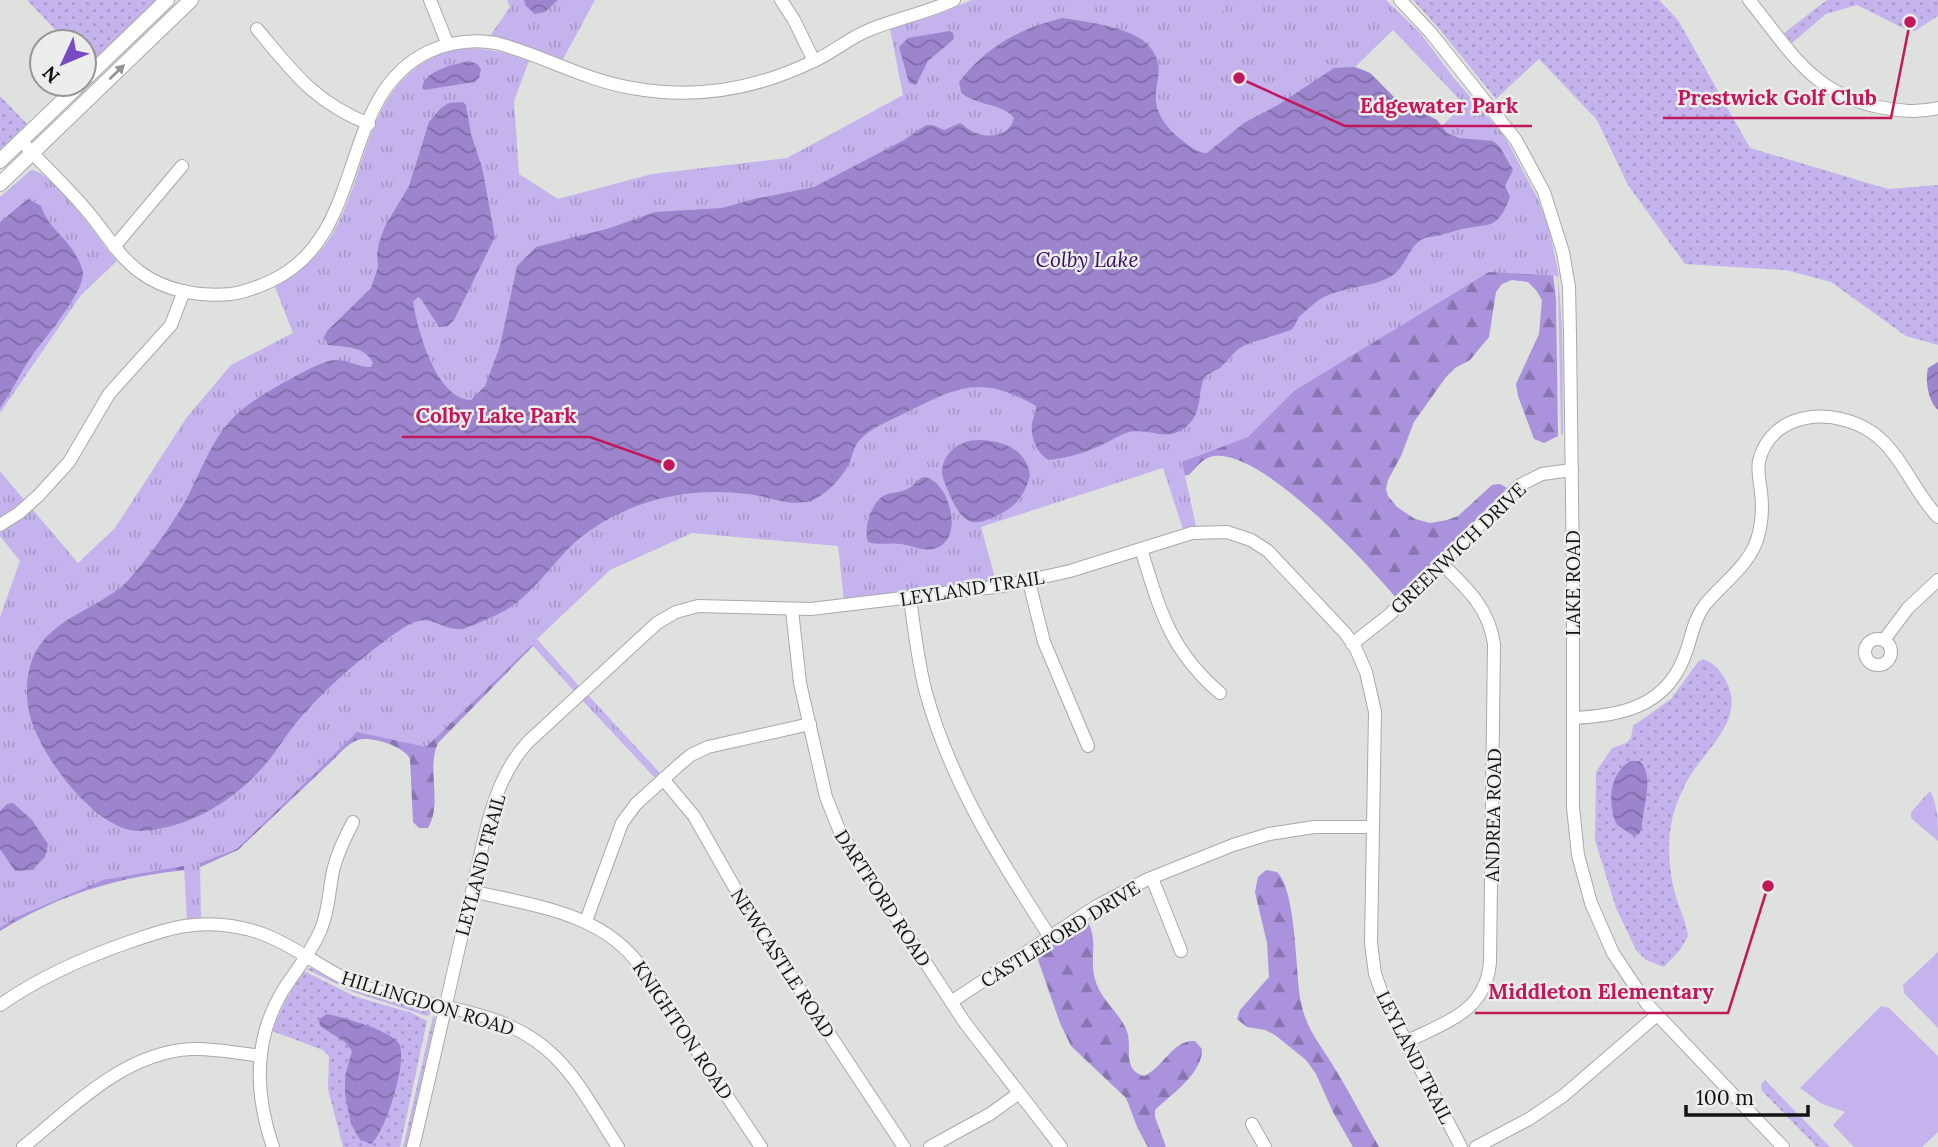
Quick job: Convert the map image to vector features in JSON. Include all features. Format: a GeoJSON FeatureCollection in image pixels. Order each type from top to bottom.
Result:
{"type":"FeatureCollection","features":[{"type":"Feature","properties":{"kind":"main road"},"geometry":{"type":"LineString","coordinates":[[98,67],[167,0]]}},
{"type":"Feature","properties":{"kind":"main road"},"geometry":{"type":"LineString","coordinates":[[0,184],[191,0]]}},
{"type":"Feature","properties":{"kind":"main road"},"geometry":{"type":"LineString","coordinates":[[0,161],[65,98]]}},
{"type":"Feature","properties":{"kind":"street"},"geometry":{"type":"LineString","coordinates":[[430,0],[448,45]]}},
{"type":"Feature","properties":{"kind":"street"},"geometry":{"type":"LineString","coordinates":[[780,0],[794,20],[814,61]]}},
{"type":"Feature","properties":{"kind":"street"},"geometry":{"type":"LineString","coordinates":[[20,141],[87,210],[114,247],[140,272],[155,282],[184,291],[219,295],[240,293],[279,277],[298,265],[312,251],[335,216],[376,104],[397,74],[419,57],[448,45],[480,41],[496,43],[606,82],[652,91],[676,93],[725,90],[773,79],[814,61],[870,29],[954,0]]}},
{"type":"Feature","properties":{"kind":"street","name":"LAKE ROAD"},"geometry":{"type":"LineString","coordinates":[[1400,0],[1431,33],[1508,128],[1535,174],[1552,213],[1563,252],[1569,294],[1573,814],[1585,883],[1613,953],[1638,992],[1657,1016],[1783,1147]]}},
{"type":"Feature","properties":{"kind":"street"},"geometry":{"type":"LineString","coordinates":[[1749,0],[1815,79],[1839,95],[1863,104],[1900,111],[1938,108]]}},
{"type":"Feature","properties":{"kind":"street"},"geometry":{"type":"LineString","coordinates":[[257,29],[309,89],[336,109],[369,124]]}},
{"type":"Feature","properties":{"kind":"street"},"geometry":{"type":"LineString","coordinates":[[114,247],[182,166]]}},
{"type":"Feature","properties":{"kind":"street"},"geometry":{"type":"LineString","coordinates":[[0,525],[19,513],[63,469],[109,394],[171,325],[184,291]]}},
{"type":"Feature","properties":{"kind":"street"},"geometry":{"type":"LineString","coordinates":[[1573,718],[1628,712],[1660,692],[1677,672],[1704,607],[1742,566],[1756,543],[1762,517],[1758,468],[1760,459],[1769,440],[1787,423],[1799,418],[1824,417],[1850,422],[1872,432],[1889,447],[1917,493],[1938,517]]}},
{"type":"Feature","properties":{"kind":"street","name":"GREENWICH DRIVE"},"geometry":{"type":"LineString","coordinates":[[1352,644],[1383,621],[1524,482],[1545,473],[1572,470]]}},
{"type":"Feature","properties":{"kind":"street","name":"LEYLAND TRAIL"},"geometry":{"type":"LineString","coordinates":[[413,1147],[444,1007],[497,794],[516,757],[536,734],[653,626],[676,612],[698,606],[792,610],[1029,582],[1201,532],[1227,532],[1247,538],[1274,556],[1352,644],[1364,667],[1374,701],[1373,964],[1382,995],[1461,1147]]}},
{"type":"Feature","properties":{"kind":"street"},"geometry":{"type":"LineString","coordinates":[[1142,549],[1172,637],[1191,665],[1220,693]]}},
{"type":"Feature","properties":{"kind":"street","name":"ANDREA ROAD"},"geometry":{"type":"LineString","coordinates":[[1406,1042],[1470,1007],[1484,989],[1490,967],[1494,644],[1489,621],[1480,604],[1441,563]]}},
{"type":"Feature","properties":{"kind":"street"},"geometry":{"type":"LineString","coordinates":[[1884,640],[1908,608],[1938,580]]}},
{"type":"Feature","properties":{"kind":"street"},"geometry":{"type":"LineString","coordinates":[[1029,582],[1044,642],[1088,746]]}},
{"type":"Feature","properties":{"kind":"street"},"geometry":{"type":"LineString","coordinates":[[909,598],[923,680],[945,749],[990,844],[1050,937]]}},
{"type":"Feature","properties":{"kind":"street","name":"DARTFORD ROAD"},"geometry":{"type":"LineString","coordinates":[[792,610],[795,654],[810,724],[826,797],[840,832],[951,1002],[1061,1147]]}},
{"type":"Feature","properties":{"kind":"street"},"geometry":{"type":"LineString","coordinates":[[586,921],[622,823],[636,804],[663,779],[686,759],[704,749],[810,724]]}},
{"type":"Feature","properties":{"kind":"street","name":"NEWCASTLE ROAD"},"geometry":{"type":"LineString","coordinates":[[663,779],[694,816],[748,911],[904,1147]]}},
{"type":"Feature","properties":{"kind":"street"},"geometry":{"type":"LineString","coordinates":[[273,1147],[260,1095],[261,1056],[273,1010],[323,923],[336,861],[353,822]]}},
{"type":"Feature","properties":{"kind":"street","name":"CASTLEFORD DRIVE"},"geometry":{"type":"LineString","coordinates":[[951,1002],[1110,898],[1152,878],[1233,845],[1269,834],[1314,827],[1373,827]]}},
{"type":"Feature","properties":{"kind":"street"},"geometry":{"type":"LineString","coordinates":[[1152,878],[1181,951]]}},
{"type":"Feature","properties":{"kind":"street","name":"KNIGHTON ROAD"},"geometry":{"type":"LineString","coordinates":[[472,891],[586,921],[615,938],[636,959],[761,1147]]}},
{"type":"Feature","properties":{"kind":"street","name":"HILLINGDON ROAD"},"geometry":{"type":"LineString","coordinates":[[0,1005],[39,980],[73,964],[151,934],[183,926],[214,925],[248,929],[276,939],[332,973],[362,986],[505,1023],[541,1044],[565,1068],[618,1147]]}},
{"type":"Feature","properties":{"kind":"street"},"geometry":{"type":"LineString","coordinates":[[1476,1147],[1529,1119],[1566,1094],[1657,1016]]}},
{"type":"Feature","properties":{"kind":"street"},"geometry":{"type":"LineString","coordinates":[[23,1147],[110,1078],[145,1059],[197,1049],[261,1056]]}},
{"type":"Feature","properties":{"kind":"street"},"geometry":{"type":"LineString","coordinates":[[930,1147],[990,1114],[1018,1093]]}},
{"type":"Feature","properties":{"kind":"street"},"geometry":{"type":"LineString","coordinates":[[1252,1124],[1265,1147]]}},
{"type":"Feature","properties":{"kind":"green space"},"geometry":{"type":"Polygon","coordinates":[[[27,0],[156,0],[98,56],[98,28],[54,28],[27,0]]]}},
{"type":"Feature","properties":{"kind":"green space"},"geometry":{"type":"Polygon","coordinates":[[[507,0],[595,0],[562,61],[511,41],[490,36],[510,7],[507,0]]]}},
{"type":"Feature","properties":{"kind":"green space","name":"Colby Lake"},"geometry":{"type":"Polygon","coordinates":[[[972,0],[1386,0],[1421,34],[1453,77],[1505,137],[1538,199],[1550,232],[1559,276],[1489,272],[1294,391],[1248,437],[1182,462],[1196,526],[1183,529],[1163,468],[981,527],[996,581],[844,600],[838,546],[692,533],[610,570],[537,639],[579,686],[574,691],[532,645],[426,747],[357,732],[237,849],[200,863],[201,919],[187,920],[184,866],[103,880],[17,917],[0,928],[0,617],[20,561],[0,533],[33,510],[78,563],[115,528],[187,417],[231,365],[293,333],[275,287],[308,264],[333,233],[344,211],[380,114],[409,73],[431,58],[468,48],[492,50],[529,61],[514,101],[519,174],[558,199],[652,174],[787,158],[903,95],[890,29],[936,15],[972,0]],[[1393,30],[1355,67],[1372,75],[1400,101],[1431,117],[1442,126],[1464,104],[1393,30]]]}},
{"type":"Feature","properties":{"kind":"green space"},"geometry":{"type":"Polygon","coordinates":[[[1213,0],[1228,0],[1220,16],[1208,10],[1213,0]]]}},
{"type":"Feature","properties":{"kind":"green space"},"geometry":{"type":"Polygon","coordinates":[[[1413,0],[1659,0],[1678,20],[1750,148],[1888,189],[1938,185],[1938,345],[1906,336],[1831,282],[1786,270],[1685,264],[1628,185],[1597,120],[1539,59],[1496,99],[1413,0]]]}},
{"type":"Feature","properties":{"kind":"green space"},"geometry":{"type":"Polygon","coordinates":[[[1827,0],[1938,0],[1938,16],[1915,31],[1903,28],[1857,5],[1826,14],[1792,43],[1784,33],[1827,0]]]}},
{"type":"Feature","properties":{"kind":"green space"},"geometry":{"type":"Polygon","coordinates":[[[0,96],[27,124],[0,150],[0,96]]]}},
{"type":"Feature","properties":{"kind":"green space"},"geometry":{"type":"Polygon","coordinates":[[[31,170],[52,182],[77,209],[117,261],[81,295],[0,413],[0,197],[31,170]]]}},
{"type":"Feature","properties":{"kind":"green space"},"geometry":{"type":"Polygon","coordinates":[[[1542,210],[1550,237],[1558,283],[1542,210]]]}},
{"type":"Feature","properties":{"kind":"green space"},"geometry":{"type":"Polygon","coordinates":[[[1550,251],[1556,299],[1558,436],[1544,443],[1534,439],[1518,396],[1516,384],[1539,334],[1542,300],[1528,282],[1512,280],[1502,284],[1496,292],[1489,337],[1470,360],[1455,368],[1446,377],[1414,422],[1386,489],[1397,507],[1415,519],[1430,523],[1458,516],[1492,485],[1500,484],[1507,488],[1397,599],[1339,536],[1312,511],[1259,470],[1234,459],[1214,456],[1203,461],[1189,475],[1181,476],[1176,462],[1340,314],[1550,251]]]}},
{"type":"Feature","properties":{"kind":"green space"},"geometry":{"type":"Polygon","coordinates":[[[1558,283],[1563,348],[1561,435],[1558,283]]]}},
{"type":"Feature","properties":{"kind":"green space"},"geometry":{"type":"Polygon","coordinates":[[[0,471],[25,501],[0,518],[0,471]]]}},
{"type":"Feature","properties":{"kind":"green space"},"geometry":{"type":"Polygon","coordinates":[[[525,635],[535,644],[438,743],[433,764],[434,808],[428,828],[419,828],[413,822],[410,759],[407,754],[387,743],[371,739],[358,740],[343,750],[238,850],[196,869],[219,826],[300,761],[525,635]]]}},
{"type":"Feature","properties":{"kind":"green space"},"geometry":{"type":"Polygon","coordinates":[[[1703,659],[1714,665],[1724,677],[1731,696],[1731,710],[1727,723],[1685,785],[1673,816],[1669,846],[1671,873],[1688,936],[1680,950],[1664,967],[1646,960],[1636,950],[1616,908],[1595,840],[1596,772],[1612,748],[1626,743],[1631,738],[1633,726],[1671,699],[1703,659]]]}},
{"type":"Feature","properties":{"kind":"green space"},"geometry":{"type":"Polygon","coordinates":[[[588,695],[660,773],[655,778],[582,700],[588,695]]]}},
{"type":"Feature","properties":{"kind":"green space"},"geometry":{"type":"Polygon","coordinates":[[[1930,791],[1936,808],[1938,841],[1911,818],[1911,812],[1930,791]]]}},
{"type":"Feature","properties":{"kind":"green space"},"geometry":{"type":"Polygon","coordinates":[[[184,858],[188,870],[138,877],[90,889],[44,907],[0,931],[0,900],[184,858]]]}},
{"type":"Feature","properties":{"kind":"green space"},"geometry":{"type":"Polygon","coordinates":[[[1266,870],[1277,872],[1284,882],[1288,897],[1303,1012],[1379,1147],[1353,1147],[1316,1074],[1306,1060],[1275,1035],[1247,1027],[1237,1019],[1240,1010],[1269,977],[1267,943],[1255,892],[1258,877],[1266,870]]]}},
{"type":"Feature","properties":{"kind":"green space"},"geometry":{"type":"Polygon","coordinates":[[[1087,920],[1091,928],[1097,986],[1126,1029],[1132,1068],[1144,1076],[1180,1044],[1195,1041],[1202,1049],[1201,1058],[1192,1075],[1155,1110],[1166,1147],[1148,1147],[1126,1098],[1071,1046],[1060,1023],[1036,954],[1087,920]]]}},
{"type":"Feature","properties":{"kind":"green space"},"geometry":{"type":"Polygon","coordinates":[[[1938,952],[1938,1028],[1904,993],[1903,985],[1938,952]]]}},
{"type":"Feature","properties":{"kind":"green space"},"geometry":{"type":"Polygon","coordinates":[[[311,968],[361,993],[430,1010],[430,1014],[427,1016],[353,992],[306,969],[311,968]]]}},
{"type":"Feature","properties":{"kind":"green space"},"geometry":{"type":"Polygon","coordinates":[[[304,971],[354,996],[412,1013],[427,1021],[400,1147],[343,1147],[328,1089],[329,1056],[323,1050],[272,1031],[285,1001],[304,971]]]}},
{"type":"Feature","properties":{"kind":"green space"},"geometry":{"type":"Polygon","coordinates":[[[1881,1006],[1889,1008],[1938,1056],[1938,1132],[1922,1147],[1854,1147],[1833,1125],[1845,1112],[1822,1104],[1800,1088],[1881,1006]]]}},
{"type":"Feature","properties":{"kind":"green space"},"geometry":{"type":"Polygon","coordinates":[[[434,1012],[435,1020],[407,1147],[403,1147],[434,1012]]]}},
{"type":"Feature","properties":{"kind":"green space"},"geometry":{"type":"Polygon","coordinates":[[[1765,1080],[1830,1147],[1817,1147],[1762,1091],[1761,1084],[1765,1080]]]}},
{"type":"Feature","properties":{"kind":"water"},"geometry":{"type":"Polygon","coordinates":[[[524,0],[558,0],[545,12],[535,14],[526,6],[524,0]]]}},
{"type":"Feature","properties":{"kind":"water","name":"Colby Lake"},"geometry":{"type":"Polygon","coordinates":[[[1063,18],[1121,30],[1149,46],[1159,67],[1156,102],[1159,114],[1174,133],[1197,151],[1207,153],[1244,123],[1278,105],[1334,68],[1354,67],[1370,73],[1395,98],[1437,120],[1447,133],[1459,138],[1493,141],[1500,147],[1513,170],[1505,186],[1510,197],[1501,215],[1492,223],[1423,239],[1416,244],[1400,269],[1390,277],[1327,295],[1299,317],[1291,330],[1247,344],[1237,350],[1220,368],[1205,376],[1198,409],[1192,421],[1172,434],[1129,432],[1083,453],[1048,460],[1033,439],[1032,424],[1036,406],[1016,396],[983,387],[954,391],[868,433],[856,445],[842,475],[817,498],[791,503],[748,494],[708,492],[654,500],[613,516],[588,532],[567,550],[529,592],[499,614],[462,629],[446,627],[428,620],[421,620],[403,628],[362,658],[325,692],[297,722],[252,779],[224,801],[194,818],[160,829],[125,829],[107,820],[89,806],[58,770],[45,751],[28,709],[28,677],[34,655],[58,627],[114,593],[133,574],[176,517],[221,432],[242,410],[281,384],[329,361],[340,360],[371,367],[373,363],[365,353],[354,348],[328,345],[324,337],[371,288],[378,267],[377,254],[385,226],[409,186],[429,122],[441,108],[449,103],[463,102],[466,105],[471,134],[482,167],[495,237],[454,320],[448,326],[439,327],[421,299],[418,297],[413,302],[424,345],[439,376],[459,397],[471,400],[485,386],[500,346],[517,266],[536,247],[610,228],[655,212],[722,208],[814,187],[904,140],[926,125],[944,130],[960,123],[982,135],[1005,132],[1014,117],[1001,109],[973,100],[961,92],[959,82],[992,49],[1018,33],[1063,18]]]}},
{"type":"Feature","properties":{"kind":"water"},"geometry":{"type":"Polygon","coordinates":[[[950,31],[954,39],[928,61],[916,85],[909,83],[899,47],[908,38],[950,31]]]}},
{"type":"Feature","properties":{"kind":"water"},"geometry":{"type":"Polygon","coordinates":[[[469,61],[481,69],[479,78],[474,82],[424,90],[422,88],[434,72],[469,61]]]}},
{"type":"Feature","properties":{"kind":"water"},"geometry":{"type":"Polygon","coordinates":[[[28,199],[41,206],[48,220],[74,252],[83,274],[70,305],[31,357],[0,408],[0,222],[28,199]]]}},
{"type":"Feature","properties":{"kind":"water"},"geometry":{"type":"Polygon","coordinates":[[[1938,362],[1938,410],[1930,396],[1927,379],[1928,368],[1938,362]]]}},
{"type":"Feature","properties":{"kind":"water"},"geometry":{"type":"Polygon","coordinates":[[[978,440],[1011,447],[1023,458],[1030,475],[1017,502],[991,518],[972,522],[959,512],[942,473],[945,459],[953,449],[965,442],[978,440]]]}},
{"type":"Feature","properties":{"kind":"water"},"geometry":{"type":"Polygon","coordinates":[[[923,477],[932,480],[940,488],[951,511],[952,523],[943,544],[933,549],[925,549],[868,542],[867,524],[879,500],[886,495],[908,489],[923,477]]]}},
{"type":"Feature","properties":{"kind":"water"},"geometry":{"type":"Polygon","coordinates":[[[1630,761],[1639,761],[1647,774],[1642,828],[1639,834],[1634,836],[1617,825],[1611,799],[1614,781],[1630,761]]]}},
{"type":"Feature","properties":{"kind":"water"},"geometry":{"type":"Polygon","coordinates":[[[13,803],[32,820],[48,844],[45,857],[32,870],[15,871],[0,849],[0,811],[7,804],[13,803]]]}},
{"type":"Feature","properties":{"kind":"water"},"geometry":{"type":"Polygon","coordinates":[[[327,1014],[385,1033],[398,1042],[401,1050],[398,1078],[389,1111],[371,1144],[360,1140],[351,1124],[345,1095],[345,1076],[352,1051],[345,1042],[320,1026],[319,1019],[327,1014]]]}},
{"type":"Feature","properties":{"kind":"place","name":"Prestwick Golf Club"},"geometry":{"type":"Point","coordinates":[1910,22]}},
{"type":"Feature","properties":{"kind":"place","name":"Edgewater Park"},"geometry":{"type":"Point","coordinates":[1239,78]}},
{"type":"Feature","properties":{"kind":"place","name":"Colby Lake Park"},"geometry":{"type":"Point","coordinates":[669,465]}},
{"type":"Feature","properties":{"kind":"place","name":"Middleton Elementary"},"geometry":{"type":"Point","coordinates":[1768,886]}}]}
